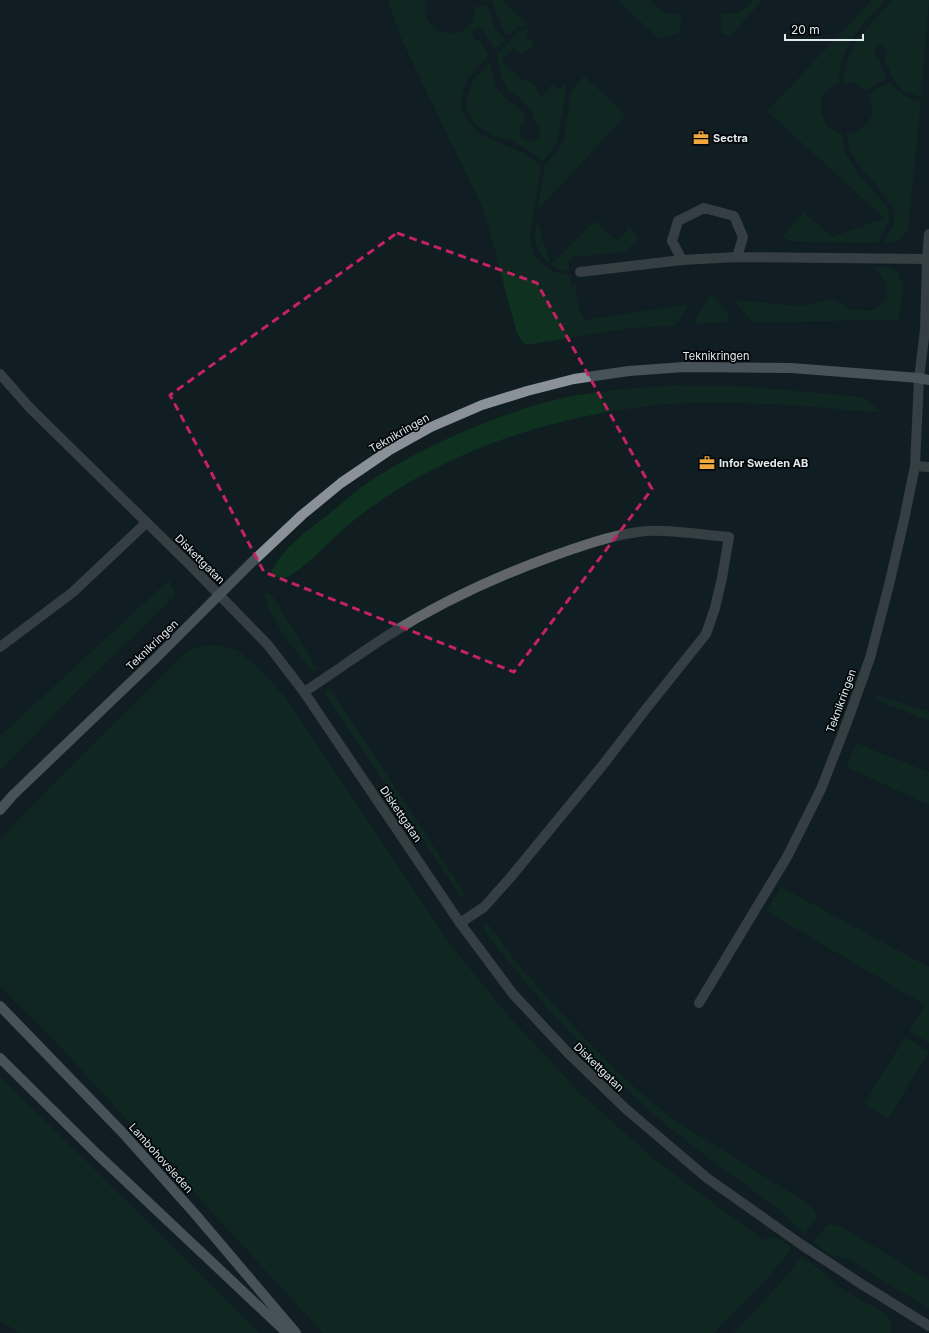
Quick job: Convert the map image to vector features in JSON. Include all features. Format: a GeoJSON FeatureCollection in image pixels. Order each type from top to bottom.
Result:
{"type":"FeatureCollection","features":[{"type":"Feature","properties":{"kind":"street"},"geometry":{"type":"LineString","coordinates":[[682,260],[672,241],[678,221],[704,208],[734,216],[743,237],[737,257]]}},
{"type":"Feature","properties":{"kind":"street"},"geometry":{"type":"LineString","coordinates":[[926,378],[926,259],[929,234]]}},
{"type":"Feature","properties":{"kind":"street"},"geometry":{"type":"LineString","coordinates":[[580,272],[682,260],[737,257],[926,259]]}},
{"type":"Feature","properties":{"kind":"street","name":"Teknikringen"},"geometry":{"type":"LineString","coordinates":[[0,806],[220,596],[302,515],[341,483],[388,451],[431,427],[482,406],[527,391],[574,379],[629,371],[684,367],[791,368],[926,378],[915,466],[889,585],[872,651],[841,739],[821,789],[788,857],[699,1003]]}},
{"type":"Feature","properties":{"kind":"street","name":"Diskettgatan"},"geometry":{"type":"LineString","coordinates":[[0,374],[30,408],[268,645],[304,692],[460,923],[513,994],[570,1055],[626,1109],[707,1178],[802,1245],[929,1326]]}},
{"type":"Feature","properties":{"kind":"street"},"geometry":{"type":"LineString","coordinates":[[915,466],[929,467]]}},
{"type":"Feature","properties":{"kind":"street"},"geometry":{"type":"LineString","coordinates":[[0,647],[73,592],[146,522]]}},
{"type":"Feature","properties":{"kind":"street"},"geometry":{"type":"LineString","coordinates":[[304,692],[386,636],[420,616],[482,585],[535,562],[617,536],[639,532],[660,531],[729,537],[717,601],[706,634],[602,766],[510,878],[484,907],[460,923]]}},
{"type":"Feature","properties":{"kind":"street","name":"Teknikringen"},"geometry":{"type":"LineString","coordinates":[[0,810],[13,795]]}},
{"type":"Feature","properties":{"kind":"street","name":"Lambohovsleden"},"geometry":{"type":"LineString","coordinates":[[0,1006],[122,1132],[196,1215],[296,1333]]}},
{"type":"Feature","properties":{"kind":"street"},"geometry":{"type":"LineString","coordinates":[[0,1058],[97,1154],[287,1333]]}},
{"type":"Feature","properties":{"kind":"highlighted area"},"geometry":{"type":"Polygon","coordinates":[[[397,233],[537,283],[652,489],[514,672],[264,572],[170,395],[397,233]]]}},
{"type":"Feature","properties":{"kind":"green space"},"geometry":{"type":"Polygon","coordinates":[[[387,0],[427,0],[425,5],[426,19],[438,31],[451,34],[464,30],[473,20],[475,7],[487,5],[496,31],[505,39],[494,50],[483,29],[477,27],[472,33],[474,39],[481,42],[489,55],[468,78],[463,92],[461,108],[468,121],[479,134],[524,153],[541,165],[530,236],[533,253],[543,265],[554,272],[570,275],[571,285],[576,285],[578,305],[584,320],[689,304],[675,326],[633,328],[525,345],[517,333],[484,211],[403,43],[387,0]]]}},
{"type":"Feature","properties":{"kind":"green space"},"geometry":{"type":"Polygon","coordinates":[[[491,0],[502,0],[529,25],[518,27],[509,35],[503,30],[491,0]]]}},
{"type":"Feature","properties":{"kind":"green space"},"geometry":{"type":"Polygon","coordinates":[[[617,0],[650,0],[664,12],[673,14],[682,13],[680,32],[659,39],[617,0]]]}},
{"type":"Feature","properties":{"kind":"green space"},"geometry":{"type":"Polygon","coordinates":[[[752,0],[763,0],[730,36],[722,33],[722,14],[739,12],[746,8],[752,0]]]}},
{"type":"Feature","properties":{"kind":"green space"},"geometry":{"type":"Polygon","coordinates":[[[872,0],[886,0],[860,28],[847,47],[840,70],[839,84],[830,87],[821,99],[821,113],[828,127],[842,134],[845,152],[856,171],[888,208],[889,221],[878,243],[789,241],[782,236],[804,212],[832,237],[884,218],[767,111],[872,0]]]}},
{"type":"Feature","properties":{"kind":"green space"},"geometry":{"type":"Polygon","coordinates":[[[892,0],[929,0],[921,97],[902,91],[894,80],[884,58],[888,52],[882,44],[874,48],[875,55],[879,60],[887,78],[865,91],[854,83],[843,83],[848,57],[859,37],[892,0]]]}},
{"type":"Feature","properties":{"kind":"green space"},"geometry":{"type":"Polygon","coordinates":[[[525,29],[529,30],[526,35],[534,43],[522,55],[513,48],[502,61],[519,77],[534,85],[542,97],[552,84],[559,90],[565,84],[566,92],[557,143],[543,161],[524,147],[510,140],[493,136],[478,127],[466,111],[467,97],[473,80],[490,62],[495,86],[505,98],[523,112],[526,120],[519,129],[521,137],[529,142],[538,138],[541,128],[534,120],[531,110],[508,90],[501,78],[497,55],[518,32],[525,29]]]}},
{"type":"Feature","properties":{"kind":"green space"},"geometry":{"type":"Polygon","coordinates":[[[584,76],[626,115],[538,210],[545,165],[558,150],[564,138],[571,91],[584,76]]]}},
{"type":"Feature","properties":{"kind":"green space"},"geometry":{"type":"Polygon","coordinates":[[[890,82],[903,95],[921,102],[908,229],[899,241],[884,243],[894,223],[894,209],[880,189],[862,170],[851,153],[847,134],[862,128],[868,122],[872,114],[872,109],[868,94],[890,82]]]}},
{"type":"Feature","properties":{"kind":"green space"},"geometry":{"type":"Polygon","coordinates":[[[537,221],[551,264],[595,221],[617,241],[629,228],[639,237],[626,252],[573,257],[568,263],[570,271],[558,268],[547,262],[539,252],[535,240],[537,221]]]}},
{"type":"Feature","properties":{"kind":"green space"},"geometry":{"type":"Polygon","coordinates":[[[875,267],[888,267],[898,272],[903,286],[899,320],[753,322],[733,300],[801,306],[833,299],[851,310],[872,311],[887,300],[886,284],[875,267]]]}},
{"type":"Feature","properties":{"kind":"green space"},"geometry":{"type":"Polygon","coordinates":[[[712,295],[717,299],[730,318],[728,322],[696,324],[695,319],[709,296],[712,295]]]}},
{"type":"Feature","properties":{"kind":"green space"},"geometry":{"type":"Polygon","coordinates":[[[675,385],[739,386],[854,396],[866,399],[882,413],[807,406],[686,403],[630,409],[541,427],[483,447],[428,472],[396,490],[365,512],[305,565],[291,575],[285,578],[280,578],[271,573],[281,556],[296,540],[360,488],[395,466],[449,438],[506,415],[556,400],[611,390],[675,385]]]}},
{"type":"Feature","properties":{"kind":"green space"},"geometry":{"type":"Polygon","coordinates":[[[169,580],[176,595],[79,689],[0,771],[0,736],[169,580]]]}},
{"type":"Feature","properties":{"kind":"green space"},"geometry":{"type":"Polygon","coordinates":[[[264,593],[272,595],[318,670],[311,671],[283,634],[271,613],[264,593]]]}},
{"type":"Feature","properties":{"kind":"green space"},"geometry":{"type":"Polygon","coordinates":[[[217,645],[237,650],[258,667],[283,695],[446,939],[504,1011],[581,1094],[659,1163],[765,1241],[770,1236],[779,1239],[792,1247],[765,1281],[714,1333],[323,1333],[50,1036],[0,986],[0,839],[184,654],[199,646],[217,645]]]}},
{"type":"Feature","properties":{"kind":"green space"},"geometry":{"type":"Polygon","coordinates":[[[327,689],[332,691],[467,897],[460,895],[325,695],[327,689]]]}},
{"type":"Feature","properties":{"kind":"green space"},"geometry":{"type":"Polygon","coordinates":[[[877,695],[929,712],[929,721],[875,700],[877,695]]]}},
{"type":"Feature","properties":{"kind":"green space"},"geometry":{"type":"Polygon","coordinates":[[[856,743],[929,772],[929,805],[846,767],[856,743]]]}},
{"type":"Feature","properties":{"kind":"green space"},"geometry":{"type":"Polygon","coordinates":[[[781,887],[929,967],[929,1043],[909,1031],[925,1005],[766,911],[781,887]]]}},
{"type":"Feature","properties":{"kind":"green space"},"geometry":{"type":"Polygon","coordinates":[[[486,923],[517,963],[552,1003],[601,1055],[640,1092],[673,1119],[812,1207],[816,1212],[817,1217],[804,1234],[772,1204],[666,1125],[617,1081],[528,986],[487,935],[483,926],[486,923]]]}},
{"type":"Feature","properties":{"kind":"green space"},"geometry":{"type":"Polygon","coordinates":[[[905,1037],[929,1052],[888,1119],[864,1104],[905,1037]]]}},
{"type":"Feature","properties":{"kind":"green space"},"geometry":{"type":"Polygon","coordinates":[[[0,1076],[260,1333],[20,1333],[0,1321],[0,1076]]]}},
{"type":"Feature","properties":{"kind":"green space"},"geometry":{"type":"Polygon","coordinates":[[[831,1224],[837,1225],[849,1231],[929,1280],[929,1309],[850,1260],[829,1254],[813,1242],[825,1227],[831,1224]]]}},
{"type":"Feature","properties":{"kind":"green space"},"geometry":{"type":"Polygon","coordinates":[[[802,1256],[826,1274],[837,1286],[888,1315],[892,1324],[890,1333],[734,1333],[785,1278],[802,1256]]]}},
{"type":"Feature","properties":{"kind":"place","name":"Sectra"},"geometry":{"type":"Point","coordinates":[701,138]}},
{"type":"Feature","properties":{"kind":"place","name":"Infor Sweden AB"},"geometry":{"type":"Point","coordinates":[707,463]}}]}
